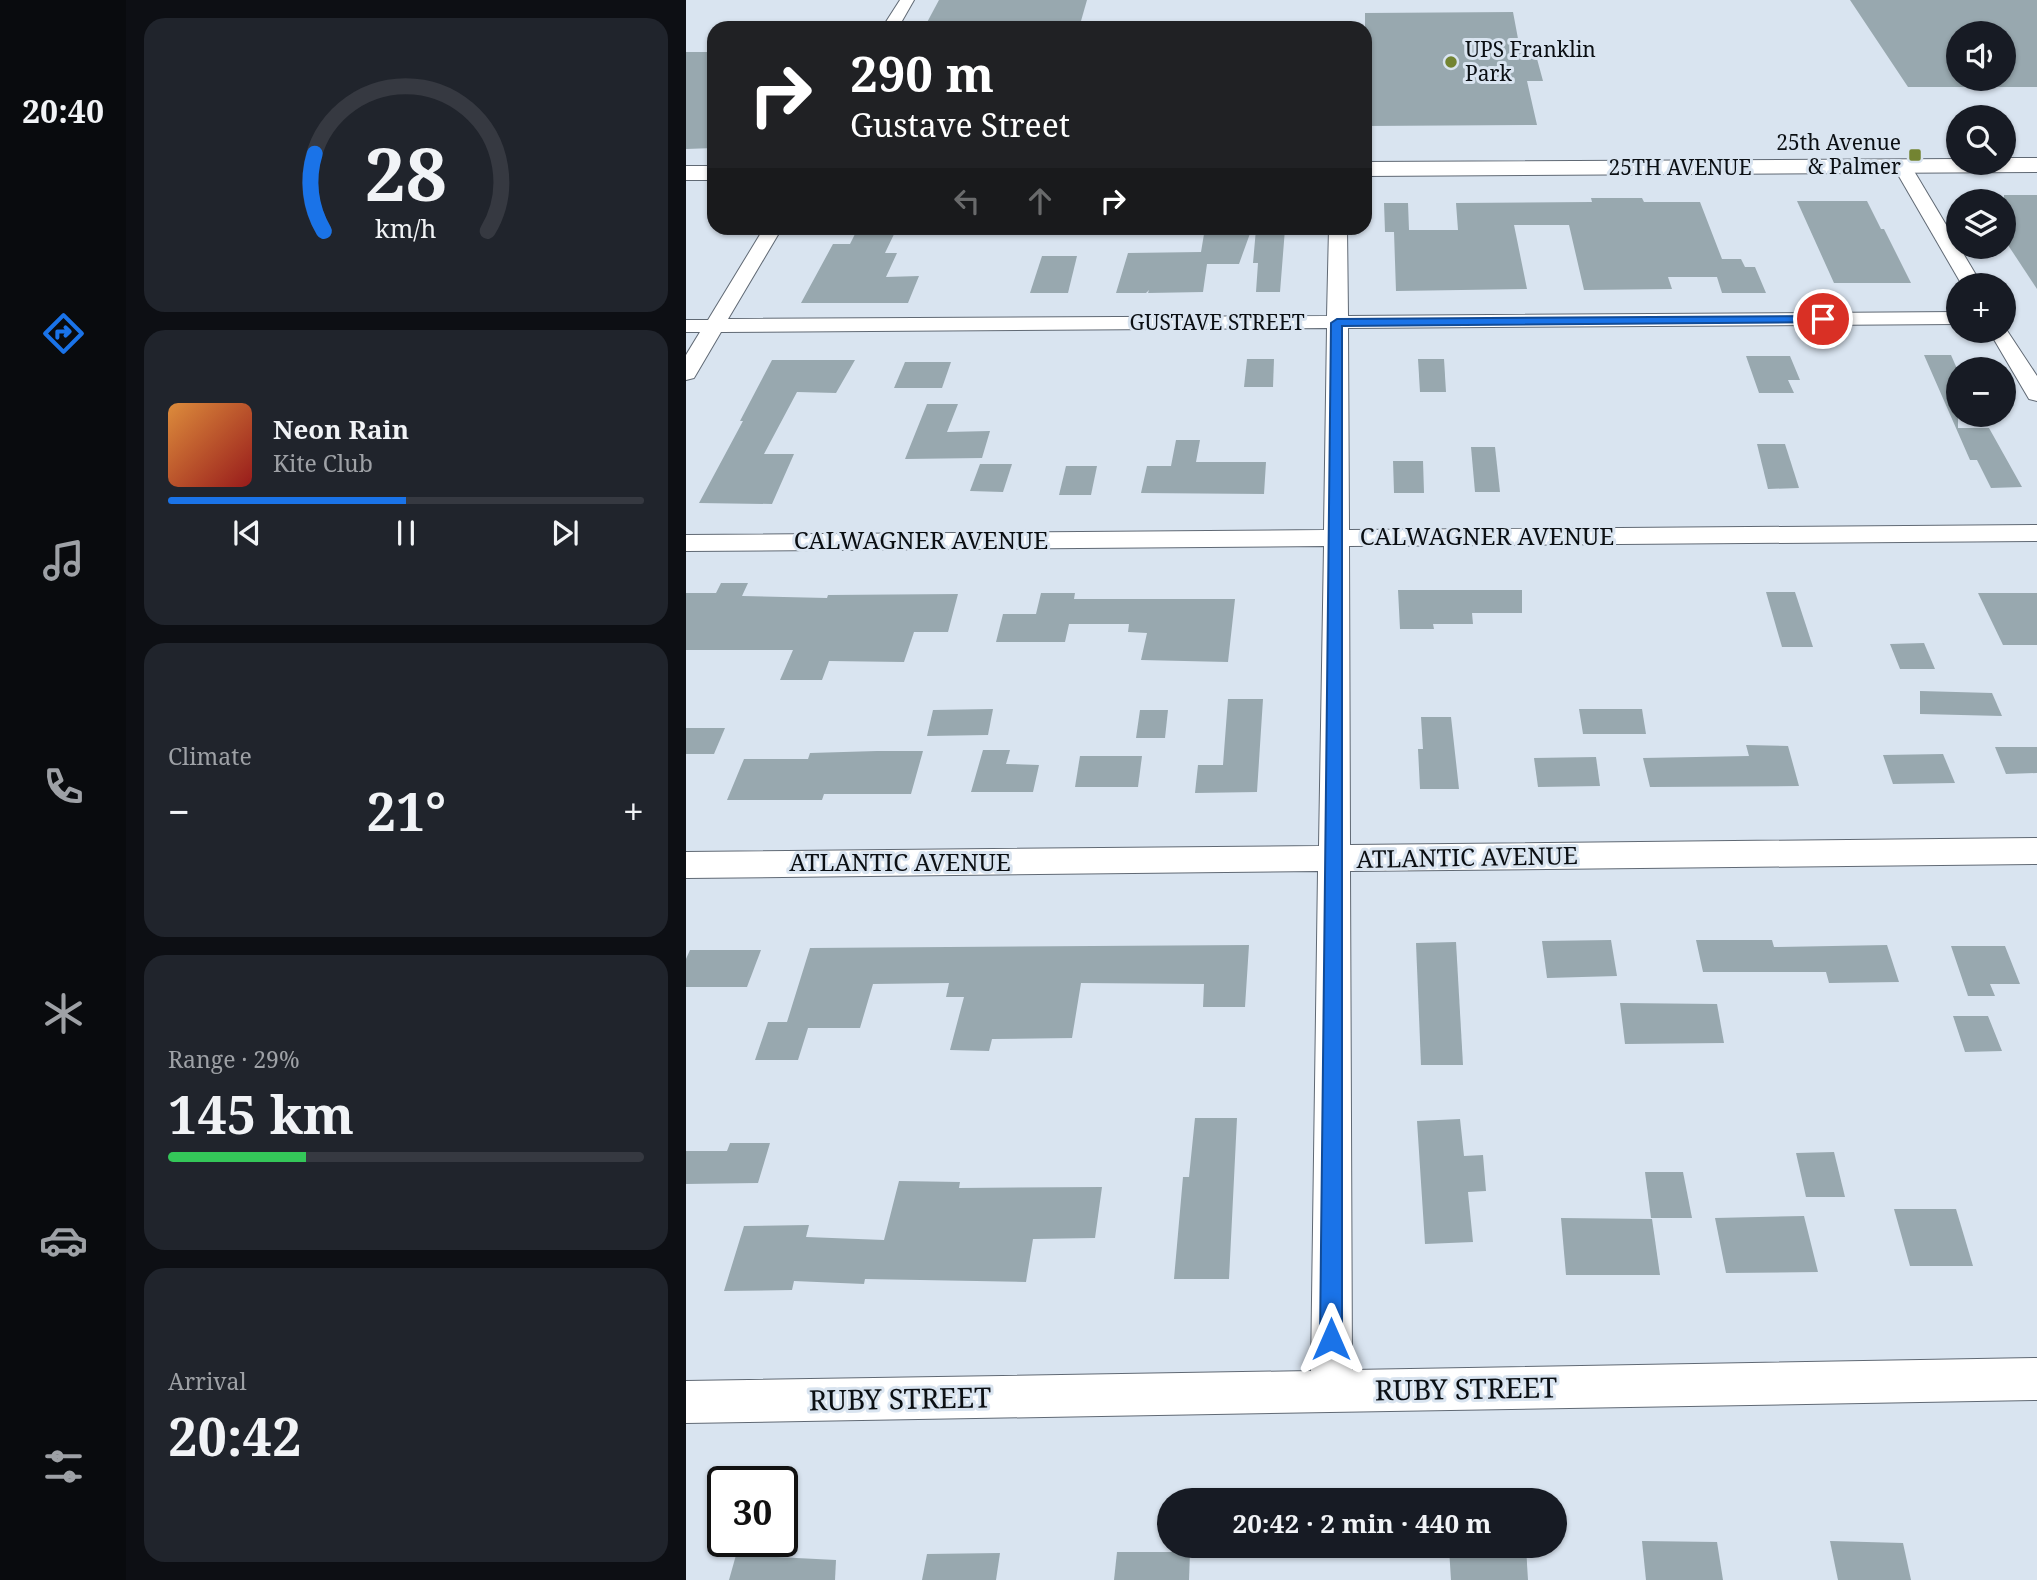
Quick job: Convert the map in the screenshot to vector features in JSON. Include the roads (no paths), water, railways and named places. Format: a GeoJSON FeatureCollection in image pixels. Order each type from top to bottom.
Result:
{"type":"FeatureCollection","features":[{"type":"Feature","properties":{"kind":"main road","name":"25TH AVENUE"},"geometry":{"type":"LineString","coordinates":[[1372,169],[2037,166]]}},
{"type":"Feature","properties":{"kind":"main road"},"geometry":{"type":"LineString","coordinates":[[686,173],[707,173]]}},
{"type":"Feature","properties":{"kind":"street"},"geometry":{"type":"LineString","coordinates":[[894,21],[907,0]]}},
{"type":"Feature","properties":{"kind":"street"},"geometry":{"type":"LineString","coordinates":[[1902,166],[1965,273]]}},
{"type":"Feature","properties":{"kind":"street"},"geometry":{"type":"LineString","coordinates":[[686,373],[769,235]]}},
{"type":"Feature","properties":{"kind":"street"},"geometry":{"type":"LineString","coordinates":[[1331,1392],[1338,235]]}},
{"type":"Feature","properties":{"kind":"street","name":"GUSTAVE STREET"},"geometry":{"type":"LineString","coordinates":[[686,326],[1946,318]]}},
{"type":"Feature","properties":{"kind":"street"},"geometry":{"type":"LineString","coordinates":[[2006,343],[2037,394]]}},
{"type":"Feature","properties":{"kind":"street","name":"CALWAGNER AVENUE"},"geometry":{"type":"LineString","coordinates":[[686,543],[2037,533]]}},
{"type":"Feature","properties":{"kind":"street","name":"ATLANTIC AVENUE"},"geometry":{"type":"LineString","coordinates":[[686,865],[2037,851]]}},
{"type":"Feature","properties":{"kind":"street","name":"RUBY STREET"},"geometry":{"type":"LineString","coordinates":[[686,1402],[2037,1379]]}},
{"type":"Feature","properties":{"kind":"place","name":"UPS Franklin Park"},"geometry":{"type":"Point","coordinates":[1451,62]}},
{"type":"Feature","properties":{"kind":"place","name":"25th Avenue & Palmer"},"geometry":{"type":"Point","coordinates":[1915,155]}}]}
